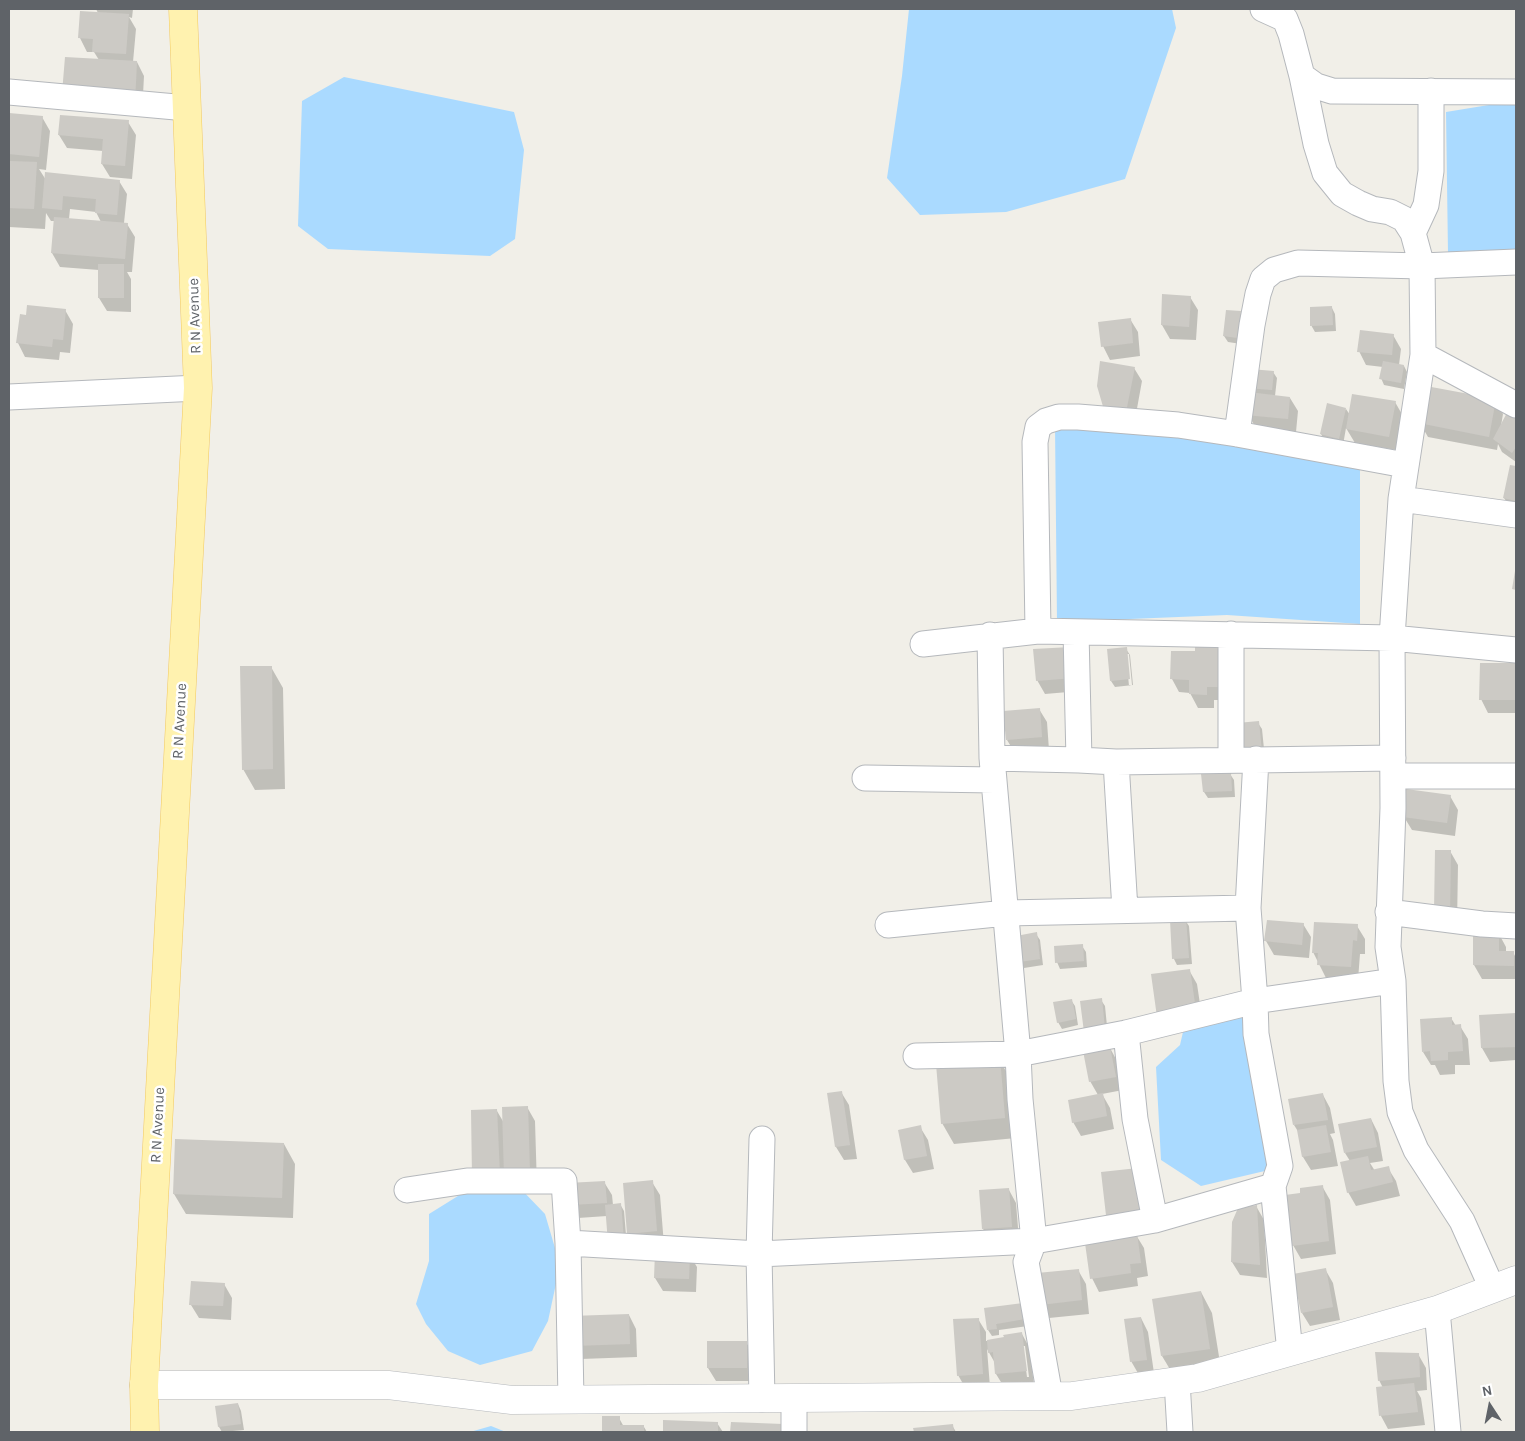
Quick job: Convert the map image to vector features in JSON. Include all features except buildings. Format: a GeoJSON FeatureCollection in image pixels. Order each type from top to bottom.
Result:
{"type":"FeatureCollection","features":[{"type":"Feature","properties":{"kind":"main road","name":"R N Avenue"},"geometry":{"type":"LineString","coordinates":[[145,1432],[144,1385],[198,388],[183,9]]}},
{"type":"Feature","properties":{"kind":"street"},"geometry":{"type":"LineString","coordinates":[[144,1385],[388,1385],[512,1400],[1072,1396],[1198,1378],[1437,1310],[1504,1284],[1416,1150],[1400,1112],[1396,1081],[1392,980],[1388,947],[1393,767],[1392,638],[1401,499],[1423,355],[1422,266],[1413,233],[1404,219],[1390,212],[1372,209],[1342,194],[1325,173],[1316,144],[1291,34],[1284,20],[1263,9]]}},
{"type":"Feature","properties":{"kind":"street"},"geometry":{"type":"LineString","coordinates":[[1302,76],[1316,86],[1332,91],[1516,92]]}},
{"type":"Feature","properties":{"kind":"street"},"geometry":{"type":"LineString","coordinates":[[1413,233],[1426,205],[1431,171],[1431,91]]}},
{"type":"Feature","properties":{"kind":"street"},"geometry":{"type":"LineString","coordinates":[[9,92],[187,108]]}},
{"type":"Feature","properties":{"kind":"street"},"geometry":{"type":"LineString","coordinates":[[1237,434],[1258,294],[1263,279],[1274,270],[1298,263],[1422,266],[1516,262]]}},
{"type":"Feature","properties":{"kind":"street"},"geometry":{"type":"LineString","coordinates":[[1423,355],[1516,405]]}},
{"type":"Feature","properties":{"kind":"street"},"geometry":{"type":"LineString","coordinates":[[9,397],[198,388]]}},
{"type":"Feature","properties":{"kind":"street"},"geometry":{"type":"LineString","coordinates":[[1038,631],[1036,442],[1038,427],[1046,421],[1059,417],[1078,417],[1178,425],[1405,465]]}},
{"type":"Feature","properties":{"kind":"street"},"geometry":{"type":"LineString","coordinates":[[1401,499],[1516,515]]}},
{"type":"Feature","properties":{"kind":"street"},"geometry":{"type":"LineString","coordinates":[[922,644],[1038,631],[1392,638],[1516,650]]}},
{"type":"Feature","properties":{"kind":"street"},"geometry":{"type":"LineString","coordinates":[[1076,632],[1079,760]]}},
{"type":"Feature","properties":{"kind":"street"},"geometry":{"type":"LineString","coordinates":[[1231,634],[1232,760]]}},
{"type":"Feature","properties":{"kind":"street"},"geometry":{"type":"LineString","coordinates":[[990,635],[993,769],[1018,1054],[1020,1099],[1034,1241],[1026,1262],[1050,1396]]}},
{"type":"Feature","properties":{"kind":"street"},"geometry":{"type":"LineString","coordinates":[[1256,759],[1248,908],[1256,1034],[1280,1166],[1273,1186],[1290,1352]]}},
{"type":"Feature","properties":{"kind":"street"},"geometry":{"type":"LineString","coordinates":[[865,778],[993,769],[1079,760],[1116,762],[1256,759],[1516,776]]}},
{"type":"Feature","properties":{"kind":"street"},"geometry":{"type":"LineString","coordinates":[[1116,762],[1125,910]]}},
{"type":"Feature","properties":{"kind":"street"},"geometry":{"type":"LineString","coordinates":[[888,925],[1006,913],[1248,908]]}},
{"type":"Feature","properties":{"kind":"street"},"geometry":{"type":"LineString","coordinates":[[1388,912],[1482,924],[1516,926]]}},
{"type":"Feature","properties":{"kind":"street"},"geometry":{"type":"LineString","coordinates":[[916,1056],[1018,1054],[1126,1033],[1255,1000],[1392,980]]}},
{"type":"Feature","properties":{"kind":"street"},"geometry":{"type":"LineString","coordinates":[[1126,1033],[1135,1118],[1155,1220]]}},
{"type":"Feature","properties":{"kind":"street"},"geometry":{"type":"LineString","coordinates":[[762,1138],[759,1254],[762,1399]]}},
{"type":"Feature","properties":{"kind":"street"},"geometry":{"type":"LineString","coordinates":[[407,1190],[467,1181],[564,1181],[568,1243],[571,1400]]}},
{"type":"Feature","properties":{"kind":"street"},"geometry":{"type":"LineString","coordinates":[[568,1243],[759,1254],[1034,1241],[1155,1220],[1273,1186]]}},
{"type":"Feature","properties":{"kind":"street"},"geometry":{"type":"LineString","coordinates":[[1437,1310],[1448,1432]]}},
{"type":"Feature","properties":{"kind":"street"},"geometry":{"type":"LineString","coordinates":[[1177,1381],[1180,1432]]}},
{"type":"Feature","properties":{"kind":"street"},"geometry":{"type":"LineString","coordinates":[[794,1399],[794,1432]]}},
{"type":"Feature","properties":{"kind":"water"},"geometry":{"type":"Polygon","coordinates":[[[909,9],[1172,9],[1176,28],[1125,179],[1006,212],[920,215],[887,178],[902,76],[909,9]]]}},
{"type":"Feature","properties":{"kind":"water"},"geometry":{"type":"Polygon","coordinates":[[[344,77],[514,112],[524,150],[515,239],[490,256],[328,249],[298,226],[302,101],[344,77]]]}},
{"type":"Feature","properties":{"kind":"water"},"geometry":{"type":"Polygon","coordinates":[[[1507,102],[1516,105],[1516,255],[1448,253],[1446,112],[1507,102]]]}},
{"type":"Feature","properties":{"kind":"water"},"geometry":{"type":"Polygon","coordinates":[[[1055,426],[1207,439],[1360,469],[1360,624],[1227,615],[1057,622],[1055,426]]]}},
{"type":"Feature","properties":{"kind":"water"},"geometry":{"type":"Polygon","coordinates":[[[1250,1005],[1269,1170],[1201,1186],[1161,1160],[1156,1067],[1180,1045],[1186,1019],[1250,1005]]]}},
{"type":"Feature","properties":{"kind":"water"},"geometry":{"type":"Polygon","coordinates":[[[519,1187],[545,1214],[560,1265],[548,1321],[532,1351],[480,1365],[448,1351],[426,1324],[416,1304],[429,1261],[429,1214],[466,1191],[519,1187]]]}},
{"type":"Feature","properties":{"kind":"water"},"geometry":{"type":"Polygon","coordinates":[[[491,1426],[506,1432],[470,1432],[491,1426]]]}}]}
